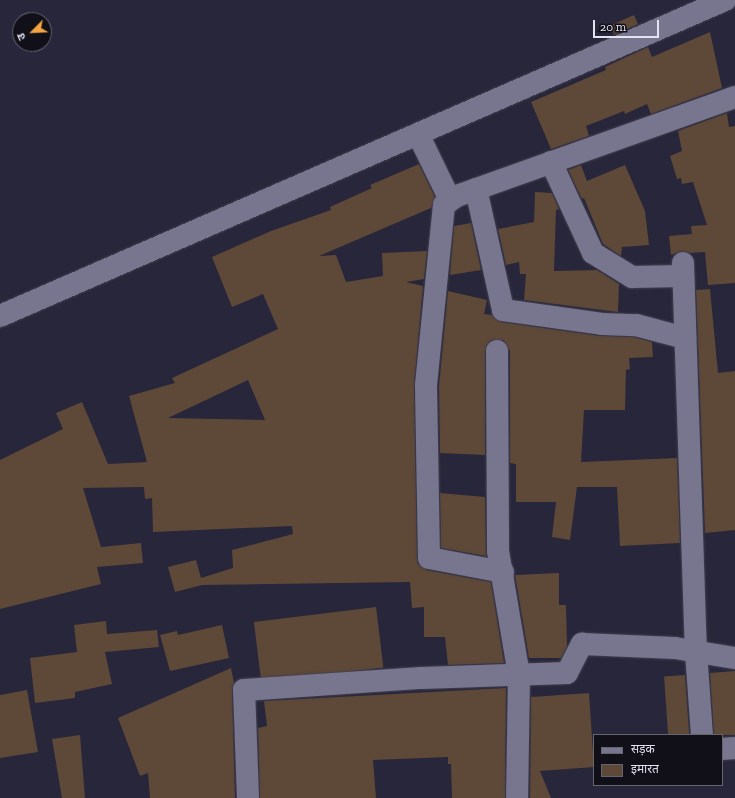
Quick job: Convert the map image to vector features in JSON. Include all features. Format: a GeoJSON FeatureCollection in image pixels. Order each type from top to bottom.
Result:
{"type":"FeatureCollection","features":[{"type":"Feature","properties":{"kind":"street"},"geometry":{"type":"LineString","coordinates":[[0,316],[726,0]]}},
{"type":"Feature","properties":{"kind":"street"},"geometry":{"type":"LineString","coordinates":[[503,572],[429,558],[426,385],[444,205],[450,200],[476,189],[735,97]]}},
{"type":"Feature","properties":{"kind":"street"},"geometry":{"type":"LineString","coordinates":[[418,134],[450,200]]}},
{"type":"Feature","properties":{"kind":"street"},"geometry":{"type":"LineString","coordinates":[[551,162],[593,253],[632,277],[683,269],[696,652],[702,734]]}},
{"type":"Feature","properties":{"kind":"street"},"geometry":{"type":"LineString","coordinates":[[476,189],[503,310],[602,324],[636,325],[685,338]]}},
{"type":"Feature","properties":{"kind":"street"},"geometry":{"type":"LineString","coordinates":[[497,351],[498,551],[503,572],[519,675],[517,798]]}},
{"type":"Feature","properties":{"kind":"street"},"geometry":{"type":"LineString","coordinates":[[248,798],[244,690],[567,673],[582,644],[675,648],[735,658]]}},
{"type":"Feature","properties":{"kind":"street"},"geometry":{"type":"LineString","coordinates":[[723,749],[735,748]]}},
{"type":"Feature","properties":{"kind":"building"},"geometry":{"type":"Polygon","coordinates":[[[634,15],[638,24],[614,35],[610,26],[634,15]]]}},
{"type":"Feature","properties":{"kind":"building"},"geometry":{"type":"Polygon","coordinates":[[[710,32],[722,88],[651,114],[647,104],[625,114],[624,111],[586,126],[589,136],[551,149],[531,102],[606,70],[605,67],[648,47],[652,57],[710,32]]]}},
{"type":"Feature","properties":{"kind":"building"},"geometry":{"type":"Polygon","coordinates":[[[727,113],[729,127],[735,126],[735,283],[708,285],[705,252],[690,253],[682,251],[671,255],[669,236],[692,234],[691,226],[707,225],[693,182],[682,184],[681,178],[677,179],[670,156],[682,151],[678,131],[727,113]]]}},
{"type":"Feature","properties":{"kind":"building"},"geometry":{"type":"Polygon","coordinates":[[[419,164],[435,197],[431,208],[319,256],[336,255],[346,282],[383,276],[382,253],[427,251],[424,279],[406,282],[423,286],[414,385],[417,559],[418,564],[426,570],[491,582],[504,663],[448,665],[445,637],[424,637],[424,607],[412,608],[410,582],[202,585],[175,592],[168,567],[196,560],[201,578],[233,568],[232,550],[293,534],[292,526],[153,532],[152,498],[145,499],[144,487],[83,488],[101,547],[141,543],[143,563],[97,567],[101,584],[0,609],[0,460],[63,429],[56,413],[82,402],[108,464],[147,462],[129,396],[175,383],[172,378],[278,329],[263,294],[232,307],[212,257],[271,231],[331,210],[330,207],[372,188],[370,185],[419,164]],[[248,380],[168,418],[265,420],[248,380]]]}},
{"type":"Feature","properties":{"kind":"building"},"geometry":{"type":"Polygon","coordinates":[[[581,165],[587,181],[625,165],[645,211],[649,245],[622,247],[621,256],[603,244],[584,198],[582,199],[568,170],[581,165]]]}},
{"type":"Feature","properties":{"kind":"building"},"geometry":{"type":"Polygon","coordinates":[[[535,192],[552,193],[559,209],[556,210],[554,271],[597,270],[619,284],[618,312],[524,300],[526,274],[520,274],[519,262],[506,265],[498,229],[534,222],[535,192]]]}},
{"type":"Feature","properties":{"kind":"building"},"geometry":{"type":"Polygon","coordinates":[[[471,223],[481,270],[450,275],[454,226],[471,223]]]}},
{"type":"Feature","properties":{"kind":"building"},"geometry":{"type":"Polygon","coordinates":[[[710,289],[718,373],[735,371],[735,530],[705,533],[696,290],[710,289]]]}},
{"type":"Feature","properties":{"kind":"building"},"geometry":{"type":"Polygon","coordinates":[[[448,291],[487,300],[484,314],[492,315],[501,322],[600,336],[634,337],[652,342],[653,357],[629,358],[630,369],[626,370],[625,410],[584,410],[581,462],[677,458],[680,543],[620,546],[617,487],[577,487],[570,540],[552,537],[556,502],[516,502],[516,464],[510,463],[510,351],[503,340],[491,340],[485,351],[485,455],[440,453],[439,386],[448,291]]]}},
{"type":"Feature","properties":{"kind":"building"},"geometry":{"type":"Polygon","coordinates":[[[440,493],[485,497],[486,556],[441,548],[440,493]]]}},
{"type":"Feature","properties":{"kind":"building"},"geometry":{"type":"Polygon","coordinates":[[[559,573],[559,605],[566,605],[567,647],[561,658],[529,658],[515,575],[559,573]]]}},
{"type":"Feature","properties":{"kind":"building"},"geometry":{"type":"Polygon","coordinates":[[[376,607],[383,668],[261,683],[254,622],[376,607]]]}},
{"type":"Feature","properties":{"kind":"building"},"geometry":{"type":"Polygon","coordinates":[[[106,621],[107,634],[157,630],[159,647],[105,652],[112,684],[75,692],[75,698],[35,703],[30,658],[77,652],[74,625],[106,621]]]}},
{"type":"Feature","properties":{"kind":"building"},"geometry":{"type":"Polygon","coordinates":[[[222,625],[229,658],[170,671],[160,635],[177,631],[178,635],[222,625]]]}},
{"type":"Feature","properties":{"kind":"building"},"geometry":{"type":"Polygon","coordinates":[[[231,668],[234,683],[232,690],[235,798],[150,798],[148,773],[140,776],[118,718],[231,668]]]}},
{"type":"Feature","properties":{"kind":"building"},"geometry":{"type":"Polygon","coordinates":[[[735,671],[735,735],[714,734],[710,673],[735,671]]]}},
{"type":"Feature","properties":{"kind":"building"},"geometry":{"type":"Polygon","coordinates":[[[685,675],[689,734],[668,734],[664,676],[685,675]]]}},
{"type":"Feature","properties":{"kind":"building"},"geometry":{"type":"Polygon","coordinates":[[[506,688],[505,798],[452,798],[451,764],[448,764],[448,757],[373,760],[376,798],[260,798],[258,728],[267,726],[264,701],[506,688]]]}},
{"type":"Feature","properties":{"kind":"building"},"geometry":{"type":"Polygon","coordinates":[[[27,690],[38,752],[0,758],[0,695],[27,690]]]}},
{"type":"Feature","properties":{"kind":"building"},"geometry":{"type":"Polygon","coordinates":[[[589,693],[593,767],[540,771],[551,798],[530,798],[531,697],[589,693]]]}},
{"type":"Feature","properties":{"kind":"building"},"geometry":{"type":"Polygon","coordinates":[[[80,735],[85,798],[62,798],[52,739],[80,735]]]}}]}
